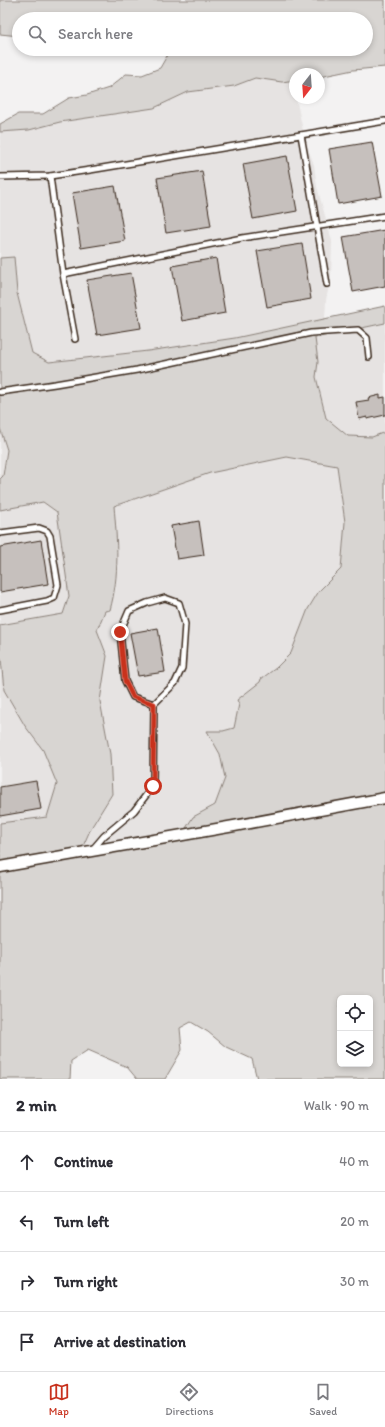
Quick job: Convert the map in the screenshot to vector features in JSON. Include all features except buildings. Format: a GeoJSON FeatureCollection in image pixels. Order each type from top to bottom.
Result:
{"type":"FeatureCollection","features":[{"type":"Feature","properties":{"kind":"street"},"geometry":{"type":"LineString","coordinates":[[0,867],[385,798]]}},
{"type":"Feature","properties":{"kind":"lane"},"geometry":{"type":"LineString","coordinates":[[0,177],[50,176],[147,162],[302,134],[385,121]]}},
{"type":"Feature","properties":{"kind":"lane"},"geometry":{"type":"LineString","coordinates":[[302,134],[327,284]]}},
{"type":"Feature","properties":{"kind":"lane"},"geometry":{"type":"LineString","coordinates":[[50,176],[63,274],[75,339]]}},
{"type":"Feature","properties":{"kind":"lane"},"geometry":{"type":"LineString","coordinates":[[63,274],[242,238],[385,216]]}},
{"type":"Feature","properties":{"kind":"lane"},"geometry":{"type":"LineString","coordinates":[[0,392],[137,370],[311,333],[358,330],[367,338],[368,358]]}},
{"type":"Feature","properties":{"kind":"lane"},"geometry":{"type":"LineString","coordinates":[[0,533],[40,528],[47,531],[50,536],[58,585],[54,598],[47,601],[0,610]]}},
{"type":"Feature","properties":{"kind":"lane"},"geometry":{"type":"LineString","coordinates":[[90,852],[104,836],[134,811],[153,786],[154,704],[175,683],[182,668],[185,624],[179,603],[165,598],[147,603],[130,611],[120,632],[125,681],[133,697],[154,704]]}},
{"type":"Feature","properties":{"kind":"shaded area"},"geometry":{"type":"Polygon","coordinates":[[[0,0],[385,0],[385,67],[353,70],[325,76],[325,68],[289,68],[289,81],[282,82],[255,78],[234,86],[188,92],[154,108],[60,122],[29,130],[0,132],[0,124],[18,114],[43,114],[69,98],[87,95],[109,88],[126,74],[142,75],[160,68],[167,56],[373,56],[373,12],[12,12],[12,35],[0,34],[0,0]]]}},
{"type":"Feature","properties":{"kind":"shaded area"},"geometry":{"type":"Polygon","coordinates":[[[255,78],[282,82],[289,81],[289,104],[297,104],[305,140],[314,165],[317,187],[332,241],[331,277],[326,300],[325,319],[235,338],[148,351],[49,362],[32,353],[17,293],[14,257],[0,258],[0,132],[29,130],[60,122],[154,108],[188,92],[234,86],[255,78]]]}},
{"type":"Feature","properties":{"kind":"shaded area"},"geometry":{"type":"Polygon","coordinates":[[[14,257],[17,293],[32,353],[49,362],[148,351],[235,338],[385,306],[385,323],[315,338],[318,362],[316,377],[326,418],[348,436],[372,437],[385,432],[385,1079],[257,1079],[252,1059],[226,1047],[208,1032],[191,1022],[180,1028],[182,1050],[165,1079],[137,1079],[127,1067],[88,1050],[71,1061],[70,1079],[0,1079],[0,823],[47,817],[57,784],[43,750],[25,726],[4,690],[0,658],[0,625],[63,614],[69,596],[57,512],[43,502],[0,510],[0,479],[3,476],[7,450],[0,428],[0,258],[14,257]],[[287,457],[210,473],[114,506],[117,545],[115,584],[110,610],[105,611],[97,630],[107,656],[100,701],[110,754],[112,794],[91,828],[80,853],[181,836],[193,817],[215,805],[225,778],[220,754],[207,731],[223,731],[234,728],[239,704],[237,700],[260,682],[261,679],[276,668],[291,653],[308,609],[319,591],[341,569],[345,522],[337,466],[287,457]]]}},
{"type":"Feature","properties":{"kind":"shaded area"},"geometry":{"type":"Polygon","coordinates":[[[385,323],[385,432],[372,437],[348,436],[326,418],[316,377],[318,362],[315,338],[385,323]]]}},
{"type":"Feature","properties":{"kind":"shaded area"},"geometry":{"type":"Polygon","coordinates":[[[0,428],[7,450],[3,476],[0,479],[0,428]]]}},
{"type":"Feature","properties":{"kind":"shaded area"},"geometry":{"type":"Polygon","coordinates":[[[287,457],[337,466],[345,522],[341,569],[319,591],[308,609],[291,653],[276,668],[261,679],[260,682],[238,700],[239,704],[234,728],[223,731],[207,731],[220,754],[225,778],[215,805],[193,817],[181,836],[80,853],[91,828],[112,794],[110,754],[100,701],[107,656],[97,630],[115,592],[117,560],[114,506],[210,473],[287,457]]]}},
{"type":"Feature","properties":{"kind":"shaded area"},"geometry":{"type":"Polygon","coordinates":[[[43,502],[57,512],[69,596],[63,614],[0,625],[0,510],[43,502]]]}},
{"type":"Feature","properties":{"kind":"shaded area"},"geometry":{"type":"Polygon","coordinates":[[[0,658],[4,690],[25,726],[43,750],[57,784],[47,817],[0,823],[0,658]]]}},
{"type":"Feature","properties":{"kind":"route"},"geometry":{"type":"LineString","coordinates":[[120,632],[125,681],[133,697],[154,704],[153,786]]}}]}
